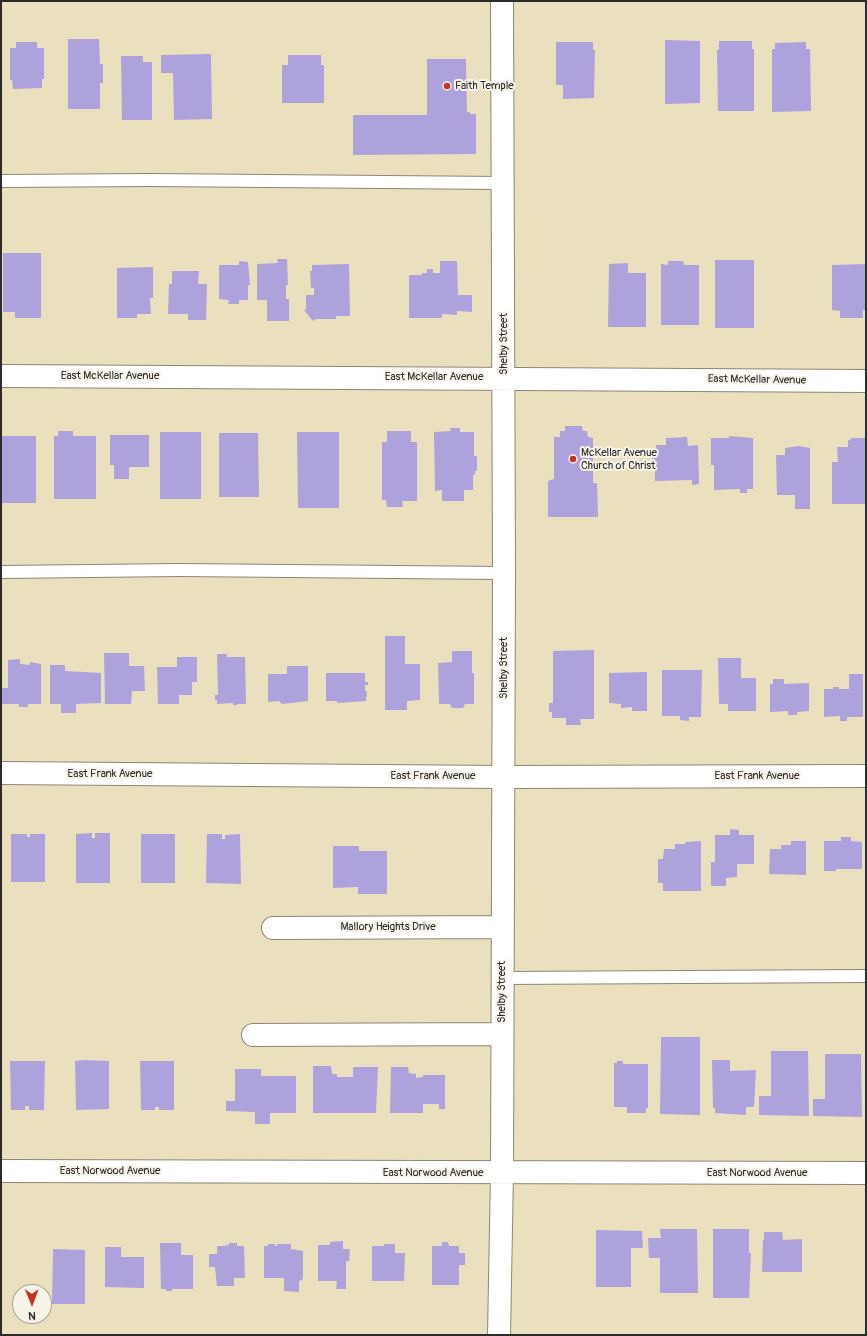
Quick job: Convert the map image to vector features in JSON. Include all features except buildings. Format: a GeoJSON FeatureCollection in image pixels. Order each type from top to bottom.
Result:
{"type":"FeatureCollection","features":[{"type":"Feature","properties":{"kind":"street","name":"Shelby Street"},"geometry":{"type":"LineString","coordinates":[[499,1335],[502,1173],[504,573],[502,1]]}},
{"type":"Feature","properties":{"kind":"street","name":"East McKellar Avenue"},"geometry":{"type":"LineString","coordinates":[[1,376],[504,378],[866,382]]}},
{"type":"Feature","properties":{"kind":"street","name":"East Frank Avenue"},"geometry":{"type":"LineString","coordinates":[[1,773],[503,777],[866,776]]}},
{"type":"Feature","properties":{"kind":"street","name":"Mallory Heights Drive"},"geometry":{"type":"LineString","coordinates":[[273,928],[503,927]]}},
{"type":"Feature","properties":{"kind":"street"},"geometry":{"type":"LineString","coordinates":[[253,1035],[502,1034]]}},
{"type":"Feature","properties":{"kind":"street","name":"East Norwood Avenue"},"geometry":{"type":"LineString","coordinates":[[1,1171],[866,1173]]}},
{"type":"Feature","properties":{"kind":"lane"},"geometry":{"type":"LineString","coordinates":[[1,181],[150,180],[503,184]]}},
{"type":"Feature","properties":{"kind":"lane"},"geometry":{"type":"LineString","coordinates":[[1,572],[180,570],[504,573]]}},
{"type":"Feature","properties":{"kind":"lane"},"geometry":{"type":"LineString","coordinates":[[502,978],[866,976]]}},
{"type":"Feature","properties":{"kind":"place","name":"Faith Temple"},"geometry":{"type":"Point","coordinates":[447,86]}},
{"type":"Feature","properties":{"kind":"place","name":"McKellar Avenue Church of Christ"},"geometry":{"type":"Point","coordinates":[573,459]}}]}
